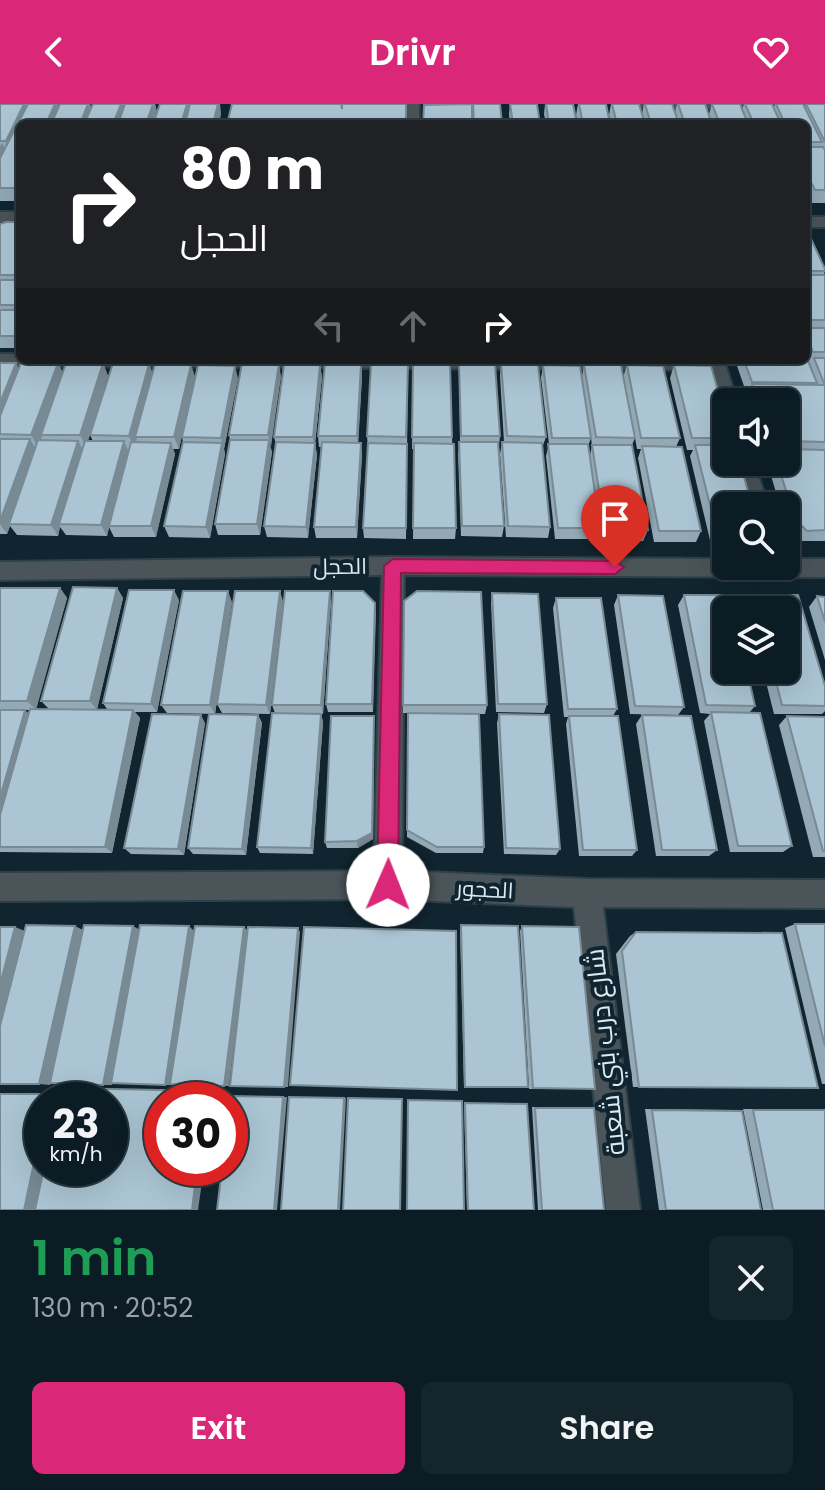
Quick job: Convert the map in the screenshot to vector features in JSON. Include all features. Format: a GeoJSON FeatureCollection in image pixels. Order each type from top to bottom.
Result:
{"type":"FeatureCollection","features":[{"type":"Feature","properties":{"kind":"street"},"geometry":{"type":"LineString","coordinates":[[643,104],[825,105]]}},
{"type":"Feature","properties":{"kind":"street"},"geometry":{"type":"LineString","coordinates":[[717,364],[723,388]]}},
{"type":"Feature","properties":{"kind":"street"},"geometry":{"type":"LineString","coordinates":[[388,885],[393,566]]}},
{"type":"Feature","properties":{"kind":"street","name":"الحجل"},"geometry":{"type":"LineString","coordinates":[[0,571],[393,566],[712,567]]}},
{"type":"Feature","properties":{"kind":"street","name":"الحجل"},"geometry":{"type":"LineString","coordinates":[[800,568],[825,568]]}},
{"type":"Feature","properties":{"kind":"street","name":"الحجور"},"geometry":{"type":"LineString","coordinates":[[0,887],[388,885],[587,893],[825,894]]}},
{"type":"Feature","properties":{"kind":"street","name":"شارع درب بني شعبة"},"geometry":{"type":"LineString","coordinates":[[587,893],[623,1210]]}},
{"type":"Feature","properties":{"kind":"building"},"geometry":{"type":"Polygon","coordinates":[[[0,104],[24,104],[6,141],[0,141],[0,104]]]}},
{"type":"Feature","properties":{"kind":"building"},"geometry":{"type":"Polygon","coordinates":[[[28,104],[55,104],[48,120],[20,120],[28,104]]]}},
{"type":"Feature","properties":{"kind":"building"},"geometry":{"type":"Polygon","coordinates":[[[60,104],[88,104],[82,120],[53,120],[60,104]]]}},
{"type":"Feature","properties":{"kind":"building"},"geometry":{"type":"Polygon","coordinates":[[[93,104],[121,104],[115,120],[86,120],[93,104]]]}},
{"type":"Feature","properties":{"kind":"building"},"geometry":{"type":"Polygon","coordinates":[[[125,104],[153,104],[147,120],[119,120],[125,104]]]}},
{"type":"Feature","properties":{"kind":"building"},"geometry":{"type":"Polygon","coordinates":[[[160,104],[187,104],[182,120],[154,120],[160,104]]]}},
{"type":"Feature","properties":{"kind":"building"},"geometry":{"type":"Polygon","coordinates":[[[190,104],[218,104],[214,120],[186,120],[190,104]]]}},
{"type":"Feature","properties":{"kind":"building"},"geometry":{"type":"Polygon","coordinates":[[[232,104],[341,104],[342,109],[342,104],[406,105],[406,120],[228,120],[232,104]]]}},
{"type":"Feature","properties":{"kind":"building"},"geometry":{"type":"Polygon","coordinates":[[[472,104],[472,120],[423,120],[424,105],[472,104]]]}},
{"type":"Feature","properties":{"kind":"building"},"geometry":{"type":"Polygon","coordinates":[[[473,104],[500,104],[502,120],[474,120],[473,104]]]}},
{"type":"Feature","properties":{"kind":"building"},"geometry":{"type":"Polygon","coordinates":[[[510,104],[537,104],[539,120],[512,120],[510,104]]]}},
{"type":"Feature","properties":{"kind":"building"},"geometry":{"type":"Polygon","coordinates":[[[546,104],[573,104],[576,120],[548,120],[546,104]]]}},
{"type":"Feature","properties":{"kind":"building"},"geometry":{"type":"Polygon","coordinates":[[[579,104],[606,104],[609,120],[582,120],[579,104]]]}},
{"type":"Feature","properties":{"kind":"building"},"geometry":{"type":"Polygon","coordinates":[[[612,104],[639,104],[644,120],[616,120],[612,104]]]}},
{"type":"Feature","properties":{"kind":"building"},"geometry":{"type":"Polygon","coordinates":[[[645,104],[672,104],[678,120],[650,120],[645,104]]]}},
{"type":"Feature","properties":{"kind":"building"},"geometry":{"type":"Polygon","coordinates":[[[678,104],[705,104],[711,120],[684,120],[678,104]]]}},
{"type":"Feature","properties":{"kind":"building"},"geometry":{"type":"Polygon","coordinates":[[[712,104],[740,104],[746,120],[718,120],[712,104]]]}},
{"type":"Feature","properties":{"kind":"building"},"geometry":{"type":"Polygon","coordinates":[[[745,104],[772,104],[779,120],[752,120],[745,104]]]}},
{"type":"Feature","properties":{"kind":"building"},"geometry":{"type":"Polygon","coordinates":[[[776,104],[803,104],[822,142],[810,142],[810,120],[783,120],[776,104]]]}},
{"type":"Feature","properties":{"kind":"building"},"geometry":{"type":"Polygon","coordinates":[[[806,104],[825,104],[825,142],[806,104]]]}},
{"type":"Feature","properties":{"kind":"building"},"geometry":{"type":"Polygon","coordinates":[[[16,127],[15,188],[0,188],[0,158],[16,127]]]}},
{"type":"Feature","properties":{"kind":"building"},"geometry":{"type":"Polygon","coordinates":[[[810,147],[823,147],[825,190],[815,190],[810,180],[810,147]]]}},
{"type":"Feature","properties":{"kind":"building"},"geometry":{"type":"Polygon","coordinates":[[[16,222],[16,275],[0,275],[0,224],[16,222]]]}},
{"type":"Feature","properties":{"kind":"building"},"geometry":{"type":"Polygon","coordinates":[[[810,237],[825,269],[810,271],[810,237]]]}},
{"type":"Feature","properties":{"kind":"building"},"geometry":{"type":"Polygon","coordinates":[[[810,275],[825,275],[825,320],[810,320],[810,275]]]}},
{"type":"Feature","properties":{"kind":"building"},"geometry":{"type":"Polygon","coordinates":[[[0,280],[16,280],[16,305],[0,305],[0,280]]]}},
{"type":"Feature","properties":{"kind":"building"},"geometry":{"type":"Polygon","coordinates":[[[0,310],[16,310],[16,336],[0,336],[0,310]]]}},
{"type":"Feature","properties":{"kind":"building"},"geometry":{"type":"Polygon","coordinates":[[[810,328],[825,328],[825,352],[813,352],[810,328]]]}},
{"type":"Feature","properties":{"kind":"building"},"geometry":{"type":"Polygon","coordinates":[[[814,358],[825,358],[825,383],[824,383],[814,358]]]}},
{"type":"Feature","properties":{"kind":"building"},"geometry":{"type":"Polygon","coordinates":[[[0,363],[16,363],[0,403],[0,363]]]}},
{"type":"Feature","properties":{"kind":"building"},"geometry":{"type":"Polygon","coordinates":[[[21,364],[58,364],[31,435],[0,434],[0,416],[21,364]]]}},
{"type":"Feature","properties":{"kind":"building"},"geometry":{"type":"Polygon","coordinates":[[[66,364],[103,364],[80,435],[41,435],[66,364]]]}},
{"type":"Feature","properties":{"kind":"building"},"geometry":{"type":"Polygon","coordinates":[[[113,364],[149,364],[129,436],[90,435],[113,364]]]}},
{"type":"Feature","properties":{"kind":"building"},"geometry":{"type":"Polygon","coordinates":[[[155,364],[191,365],[174,437],[135,437],[155,364]]]}},
{"type":"Feature","properties":{"kind":"building"},"geometry":{"type":"Polygon","coordinates":[[[242,364],[279,364],[268,435],[229,435],[242,364]]]}},
{"type":"Feature","properties":{"kind":"building"},"geometry":{"type":"Polygon","coordinates":[[[325,364],[361,364],[357,436],[318,436],[325,364]]]}},
{"type":"Feature","properties":{"kind":"building"},"geometry":{"type":"Polygon","coordinates":[[[371,364],[408,365],[406,437],[367,436],[371,364]]]}},
{"type":"Feature","properties":{"kind":"building"},"geometry":{"type":"Polygon","coordinates":[[[459,364],[495,364],[500,436],[461,436],[459,364]]]}},
{"type":"Feature","properties":{"kind":"building"},"geometry":{"type":"Polygon","coordinates":[[[501,364],[538,365],[546,437],[507,436],[501,364]]]}},
{"type":"Feature","properties":{"kind":"building"},"geometry":{"type":"Polygon","coordinates":[[[745,364],[809,364],[817,383],[752,382],[745,364]]]}},
{"type":"Feature","properties":{"kind":"building"},"geometry":{"type":"Polygon","coordinates":[[[198,365],[235,366],[221,438],[182,437],[198,365]]]}},
{"type":"Feature","properties":{"kind":"building"},"geometry":{"type":"Polygon","coordinates":[[[284,365],[320,365],[313,437],[274,437],[284,365]]]}},
{"type":"Feature","properties":{"kind":"building"},"geometry":{"type":"Polygon","coordinates":[[[413,365],[450,365],[452,437],[412,437],[413,365]]]}},
{"type":"Feature","properties":{"kind":"building"},"geometry":{"type":"Polygon","coordinates":[[[543,365],[580,366],[591,438],[552,438],[543,365]]]}},
{"type":"Feature","properties":{"kind":"building"},"geometry":{"type":"Polygon","coordinates":[[[584,365],[621,365],[635,438],[596,437],[584,365]]]}},
{"type":"Feature","properties":{"kind":"building"},"geometry":{"type":"Polygon","coordinates":[[[627,365],[663,366],[680,438],[641,438],[627,365]]]}},
{"type":"Feature","properties":{"kind":"building"},"geometry":{"type":"Polygon","coordinates":[[[674,365],[711,366],[717,388],[712,388],[712,438],[692,438],[674,365]]]}},
{"type":"Feature","properties":{"kind":"building"},"geometry":{"type":"Polygon","coordinates":[[[752,384],[825,385],[825,442],[800,441],[800,388],[753,388],[752,384]]]}},
{"type":"Feature","properties":{"kind":"building"},"geometry":{"type":"Polygon","coordinates":[[[0,439],[30,439],[0,521],[0,439]]]}},
{"type":"Feature","properties":{"kind":"building"},"geometry":{"type":"Polygon","coordinates":[[[38,440],[78,441],[51,525],[9,524],[38,440]]]}},
{"type":"Feature","properties":{"kind":"building"},"geometry":{"type":"Polygon","coordinates":[[[230,440],[269,440],[257,524],[215,524],[230,440]]]}},
{"type":"Feature","properties":{"kind":"building"},"geometry":{"type":"Polygon","coordinates":[[[85,441],[124,441],[101,525],[59,524],[85,441]]]}},
{"type":"Feature","properties":{"kind":"building"},"geometry":{"type":"Polygon","coordinates":[[[131,442],[171,443],[151,526],[109,526],[131,442]]]}},
{"type":"Feature","properties":{"kind":"building"},"geometry":{"type":"Polygon","coordinates":[[[183,442],[222,443],[206,527],[164,526],[183,442]]]}},
{"type":"Feature","properties":{"kind":"building"},"geometry":{"type":"Polygon","coordinates":[[[276,442],[315,443],[306,527],[264,526],[276,442]]]}},
{"type":"Feature","properties":{"kind":"building"},"geometry":{"type":"Polygon","coordinates":[[[322,442],[361,443],[356,527],[314,527],[322,442]]]}},
{"type":"Feature","properties":{"kind":"building"},"geometry":{"type":"Polygon","coordinates":[[[459,442],[498,442],[504,526],[462,526],[459,442]]]}},
{"type":"Feature","properties":{"kind":"building"},"geometry":{"type":"Polygon","coordinates":[[[502,442],[542,443],[550,527],[508,526],[502,442]]]}},
{"type":"Feature","properties":{"kind":"building"},"geometry":{"type":"Polygon","coordinates":[[[368,443],[407,444],[406,528],[363,528],[368,443]]]}},
{"type":"Feature","properties":{"kind":"building"},"geometry":{"type":"Polygon","coordinates":[[[414,443],[454,444],[456,528],[413,528],[414,443]]]}},
{"type":"Feature","properties":{"kind":"building"},"geometry":{"type":"Polygon","coordinates":[[[548,444],[588,444],[600,528],[558,528],[548,444]]]}},
{"type":"Feature","properties":{"kind":"building"},"geometry":{"type":"Polygon","coordinates":[[[592,445],[632,445],[648,530],[605,529],[592,445]]]}},
{"type":"Feature","properties":{"kind":"building"},"geometry":{"type":"Polygon","coordinates":[[[695,445],[712,445],[712,476],[744,476],[748,492],[712,492],[712,513],[695,445]]]}},
{"type":"Feature","properties":{"kind":"building"},"geometry":{"type":"Polygon","coordinates":[[[642,446],[682,447],[701,531],[659,531],[642,446]]]}},
{"type":"Feature","properties":{"kind":"building"},"geometry":{"type":"Polygon","coordinates":[[[800,449],[825,450],[825,530],[807,531],[800,524],[800,492],[786,492],[781,476],[800,476],[800,449]]]}},
{"type":"Feature","properties":{"kind":"building"},"geometry":{"type":"Polygon","coordinates":[[[73,587],[117,588],[90,701],[41,701],[73,587]]]}},
{"type":"Feature","properties":{"kind":"building"},"geometry":{"type":"Polygon","coordinates":[[[0,588],[60,588],[27,701],[0,701],[0,588]]]}},
{"type":"Feature","properties":{"kind":"building"},"geometry":{"type":"Polygon","coordinates":[[[129,590],[174,590],[151,704],[103,703],[129,590]]]}},
{"type":"Feature","properties":{"kind":"building"},"geometry":{"type":"Polygon","coordinates":[[[183,591],[228,591],[210,705],[161,705],[183,591]]]}},
{"type":"Feature","properties":{"kind":"building"},"geometry":{"type":"Polygon","coordinates":[[[235,591],[280,591],[266,705],[217,704],[235,591]]]}},
{"type":"Feature","properties":{"kind":"building"},"geometry":{"type":"Polygon","coordinates":[[[285,591],[330,591],[321,705],[272,705],[285,591]]]}},
{"type":"Feature","properties":{"kind":"building"},"geometry":{"type":"Polygon","coordinates":[[[333,591],[363,591],[375,603],[372,704],[326,704],[333,591]]]}},
{"type":"Feature","properties":{"kind":"building"},"geometry":{"type":"Polygon","coordinates":[[[417,591],[481,592],[487,705],[403,705],[404,601],[417,591]]]}},
{"type":"Feature","properties":{"kind":"building"},"geometry":{"type":"Polygon","coordinates":[[[492,593],[538,594],[547,704],[498,704],[492,593]]]}},
{"type":"Feature","properties":{"kind":"building"},"geometry":{"type":"Polygon","coordinates":[[[618,595],[663,596],[684,707],[635,706],[618,595]]]}},
{"type":"Feature","properties":{"kind":"building"},"geometry":{"type":"Polygon","coordinates":[[[684,595],[728,595],[712,596],[712,684],[750,684],[755,706],[706,705],[684,595]]]}},
{"type":"Feature","properties":{"kind":"building"},"geometry":{"type":"Polygon","coordinates":[[[753,595],[798,596],[753,596],[753,595]]]}},
{"type":"Feature","properties":{"kind":"building"},"geometry":{"type":"Polygon","coordinates":[[[817,596],[825,597],[825,622],[817,596]]]}},
{"type":"Feature","properties":{"kind":"building"},"geometry":{"type":"Polygon","coordinates":[[[556,598],[601,598],[617,709],[568,709],[556,598]]]}},
{"type":"Feature","properties":{"kind":"building"},"geometry":{"type":"Polygon","coordinates":[[[800,602],[825,686],[825,706],[782,705],[777,684],[800,684],[800,602]]]}},
{"type":"Feature","properties":{"kind":"building"},"geometry":{"type":"Polygon","coordinates":[[[30,709],[133,710],[105,847],[0,847],[0,815],[30,709]]]}},
{"type":"Feature","properties":{"kind":"building"},"geometry":{"type":"Polygon","coordinates":[[[0,710],[25,710],[0,798],[0,710]]]}},
{"type":"Feature","properties":{"kind":"building"},"geometry":{"type":"Polygon","coordinates":[[[711,712],[760,713],[792,846],[738,846],[711,712]]]}},
{"type":"Feature","properties":{"kind":"building"},"geometry":{"type":"Polygon","coordinates":[[[272,713],[321,714],[311,848],[257,847],[272,713]]]}},
{"type":"Feature","properties":{"kind":"building"},"geometry":{"type":"Polygon","coordinates":[[[408,713],[479,714],[484,847],[437,847],[407,830],[408,713]]]}},
{"type":"Feature","properties":{"kind":"building"},"geometry":{"type":"Polygon","coordinates":[[[152,714],[201,715],[178,849],[124,848],[152,714]]]}},
{"type":"Feature","properties":{"kind":"building"},"geometry":{"type":"Polygon","coordinates":[[[209,714],[258,715],[242,849],[188,848],[209,714]]]}},
{"type":"Feature","properties":{"kind":"building"},"geometry":{"type":"Polygon","coordinates":[[[499,714],[549,715],[560,849],[506,848],[499,714]]]}},
{"type":"Feature","properties":{"kind":"building"},"geometry":{"type":"Polygon","coordinates":[[[642,715],[691,716],[717,850],[662,850],[642,715]]]}},
{"type":"Feature","properties":{"kind":"building"},"geometry":{"type":"Polygon","coordinates":[[[331,716],[374,716],[372,833],[357,841],[325,842],[331,716]]]}},
{"type":"Feature","properties":{"kind":"building"},"geometry":{"type":"Polygon","coordinates":[[[569,716],[618,716],[637,850],[583,850],[569,716]]]}},
{"type":"Feature","properties":{"kind":"building"},"geometry":{"type":"Polygon","coordinates":[[[787,716],[825,717],[825,851],[823,851],[787,716]]]}},
{"type":"Feature","properties":{"kind":"building"},"geometry":{"type":"Polygon","coordinates":[[[795,924],[825,924],[825,1046],[795,924]]]}},
{"type":"Feature","properties":{"kind":"building"},"geometry":{"type":"Polygon","coordinates":[[[26,925],[75,926],[39,1082],[0,1084],[0,1026],[26,925]]]}},
{"type":"Feature","properties":{"kind":"building"},"geometry":{"type":"Polygon","coordinates":[[[84,925],[133,926],[104,1082],[50,1082],[84,925]]]}},
{"type":"Feature","properties":{"kind":"building"},"geometry":{"type":"Polygon","coordinates":[[[140,925],[189,926],[165,1082],[111,1082],[140,925]]]}},
{"type":"Feature","properties":{"kind":"building"},"geometry":{"type":"Polygon","coordinates":[[[461,925],[518,926],[528,1087],[465,1087],[461,925]]]}},
{"type":"Feature","properties":{"kind":"building"},"geometry":{"type":"Polygon","coordinates":[[[195,926],[244,927],[225,1082],[170,1082],[195,926]]]}},
{"type":"Feature","properties":{"kind":"building"},"geometry":{"type":"Polygon","coordinates":[[[522,926],[579,927],[595,1089],[533,1088],[522,926]]]}},
{"type":"Feature","properties":{"kind":"building"},"geometry":{"type":"Polygon","coordinates":[[[0,927],[15,927],[0,985],[0,927]]]}},
{"type":"Feature","properties":{"kind":"building"},"geometry":{"type":"Polygon","coordinates":[[[248,927],[298,928],[284,1087],[248,1086],[248,1082],[230,1082],[248,927]]]}},
{"type":"Feature","properties":{"kind":"building"},"geometry":{"type":"Polygon","coordinates":[[[304,927],[456,931],[457,1090],[290,1085],[304,927]]]}},
{"type":"Feature","properties":{"kind":"building"},"geometry":{"type":"Polygon","coordinates":[[[636,932],[782,933],[818,1088],[639,1087],[622,951],[636,932]]]}},
{"type":"Feature","properties":{"kind":"building"},"geometry":{"type":"Polygon","coordinates":[[[128,1089],[144,1090],[144,1186],[195,1186],[192,1210],[35,1210],[40,1186],[128,1186],[128,1089]]]}},
{"type":"Feature","properties":{"kind":"building"},"geometry":{"type":"Polygon","coordinates":[[[0,1094],[24,1094],[24,1186],[29,1186],[24,1210],[0,1210],[0,1094]]]}},
{"type":"Feature","properties":{"kind":"building"},"geometry":{"type":"Polygon","coordinates":[[[248,1096],[283,1097],[274,1210],[217,1210],[220,1186],[248,1186],[248,1096]]]}},
{"type":"Feature","properties":{"kind":"building"},"geometry":{"type":"Polygon","coordinates":[[[289,1097],[344,1098],[338,1210],[281,1210],[289,1097]]]}},
{"type":"Feature","properties":{"kind":"building"},"geometry":{"type":"Polygon","coordinates":[[[348,1098],[402,1099],[400,1210],[343,1210],[348,1098]]]}},
{"type":"Feature","properties":{"kind":"building"},"geometry":{"type":"Polygon","coordinates":[[[408,1100],[462,1101],[464,1210],[407,1210],[408,1100]]]}},
{"type":"Feature","properties":{"kind":"building"},"geometry":{"type":"Polygon","coordinates":[[[465,1103],[527,1104],[534,1210],[468,1210],[465,1103]]]}},
{"type":"Feature","properties":{"kind":"building"},"geometry":{"type":"Polygon","coordinates":[[[535,1108],[594,1108],[604,1210],[542,1210],[535,1108]]]}},
{"type":"Feature","properties":{"kind":"building"},"geometry":{"type":"Polygon","coordinates":[[[652,1110],[742,1111],[761,1210],[666,1210],[652,1110]]]}},
{"type":"Feature","properties":{"kind":"building"},"geometry":{"type":"Polygon","coordinates":[[[753,1110],[825,1110],[825,1210],[773,1210],[753,1110]]]}},
{"type":"Feature","properties":{"kind":"route"},"geometry":{"type":"LineString","coordinates":[[388,885],[393,566],[615,567]]}}]}
